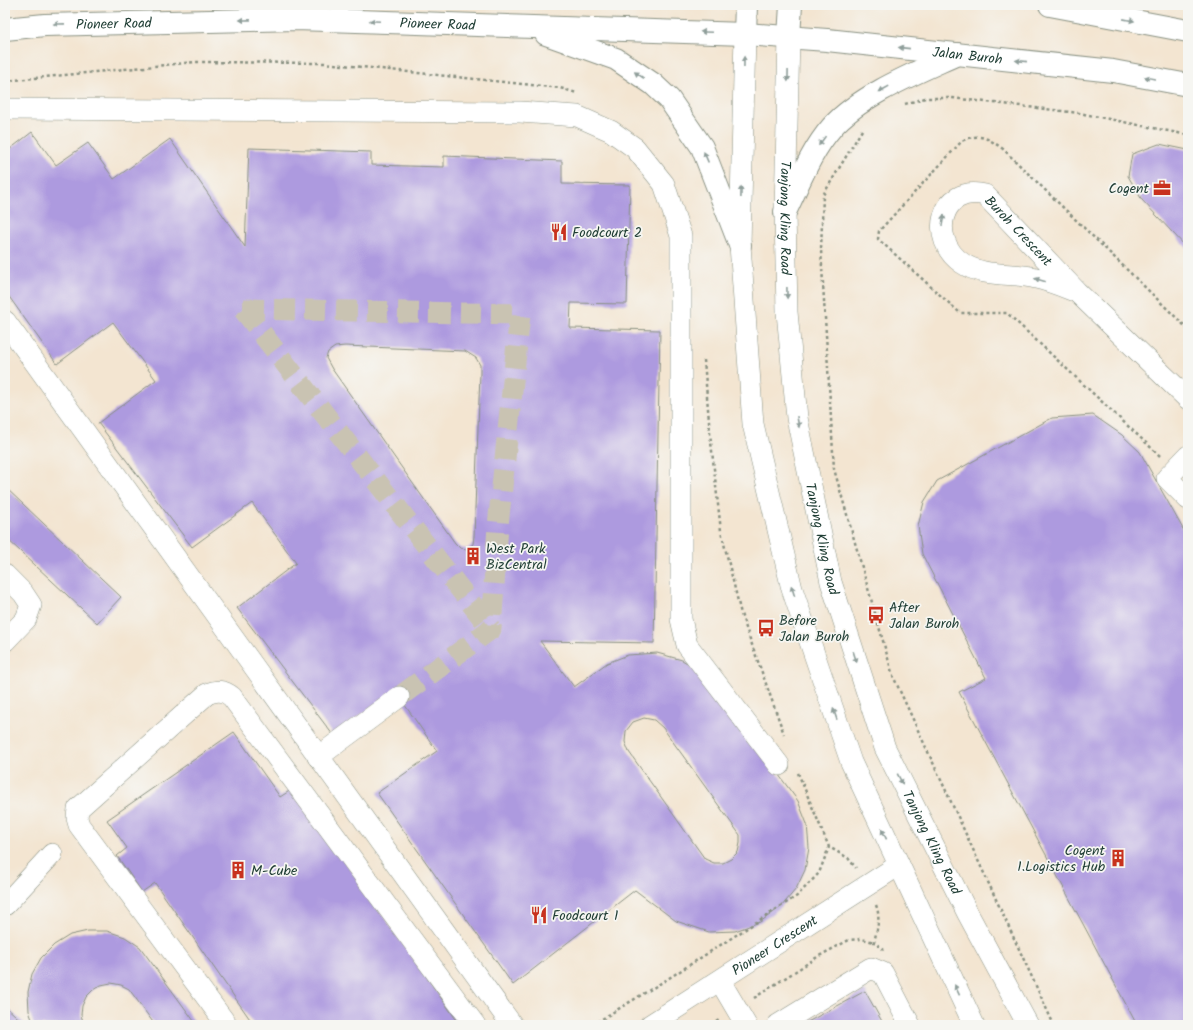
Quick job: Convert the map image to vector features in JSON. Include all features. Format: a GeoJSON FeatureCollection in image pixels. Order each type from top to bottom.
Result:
{"type":"FeatureCollection","features":[{"type":"Feature","properties":{"kind":"main road"},"geometry":{"type":"LineString","coordinates":[[745,34],[746,5]]}},
{"type":"Feature","properties":{"kind":"main road"},"geometry":{"type":"LineString","coordinates":[[789,36],[791,5]]}},
{"type":"Feature","properties":{"kind":"main road"},"geometry":{"type":"LineString","coordinates":[[1050,5],[1188,31]]}},
{"type":"Feature","properties":{"kind":"main road","name":"Pioneer Road"},"geometry":{"type":"LineString","coordinates":[[5,29],[45,24],[296,19],[745,34]]}},
{"type":"Feature","properties":{"kind":"main road"},"geometry":{"type":"LineString","coordinates":[[526,27],[616,59],[653,84],[670,99],[702,147],[720,189],[740,245]]}},
{"type":"Feature","properties":{"kind":"main road","name":"Jalan Buroh"},"geometry":{"type":"LineString","coordinates":[[745,34],[789,36],[1113,71],[1188,85]]}},
{"type":"Feature","properties":{"kind":"main road"},"geometry":{"type":"LineString","coordinates":[[785,212],[817,147],[832,126],[848,112],[883,89],[957,54]]}},
{"type":"Feature","properties":{"kind":"street"},"geometry":{"type":"LineString","coordinates":[[745,34],[740,245],[753,424],[792,589],[854,769],[974,1025]]}},
{"type":"Feature","properties":{"kind":"street","name":"Tanjong Kling Road"},"geometry":{"type":"LineString","coordinates":[[789,36],[785,212],[787,312],[796,418],[831,582],[885,748],[968,914],[1028,1025]]}},
{"type":"Feature","properties":{"kind":"street"},"geometry":{"type":"LineString","coordinates":[[5,109],[520,112],[577,116],[611,131],[635,148],[664,184],[682,236],[681,619],[684,634],[687,644],[788,766]]}},
{"type":"Feature","properties":{"kind":"street","name":"Buroh Crescent"},"geometry":{"type":"LineString","coordinates":[[1077,292],[1036,278],[976,270],[961,262],[943,238],[941,221],[948,205],[960,196],[975,192],[986,195],[1077,292],[1188,399]]}},
{"type":"Feature","properties":{"kind":"street"},"geometry":{"type":"LineString","coordinates":[[5,321],[512,1025]]}},
{"type":"Feature","properties":{"kind":"street"},"geometry":{"type":"LineString","coordinates":[[1177,468],[1188,499]]}},
{"type":"Feature","properties":{"kind":"street"},"geometry":{"type":"LineString","coordinates":[[5,575],[24,593],[31,604],[26,619],[5,641]]}},
{"type":"Feature","properties":{"kind":"street"},"geometry":{"type":"LineString","coordinates":[[227,1025],[79,824],[77,818],[78,809],[207,694],[214,691],[227,693],[232,697],[475,1025]]}},
{"type":"Feature","properties":{"kind":"street"},"geometry":{"type":"LineString","coordinates":[[318,757],[399,697]]}},
{"type":"Feature","properties":{"kind":"street"},"geometry":{"type":"LineString","coordinates":[[5,905],[52,854]]}},
{"type":"Feature","properties":{"kind":"street","name":"Pioneer Crescent"},"geometry":{"type":"LineString","coordinates":[[650,1025],[899,865]]}},
{"type":"Feature","properties":{"kind":"street"},"geometry":{"type":"LineString","coordinates":[[778,1025],[871,968],[882,973],[910,1025]]}},
{"type":"Feature","properties":{"kind":"street"},"geometry":{"type":"LineString","coordinates":[[720,981],[741,1017]]}},
{"type":"Feature","properties":{"kind":"path"},"geometry":{"type":"LineString","coordinates":[[5,81],[195,62],[324,63],[560,88],[582,95]]}},
{"type":"Feature","properties":{"kind":"path"},"geometry":{"type":"LineString","coordinates":[[903,105],[925,98],[952,98],[1079,113],[1188,135]]}},
{"type":"Feature","properties":{"kind":"path"},"geometry":{"type":"LineString","coordinates":[[863,129],[823,195],[821,250],[834,469],[893,676],[1054,1025]]}},
{"type":"Feature","properties":{"kind":"path"},"geometry":{"type":"LineString","coordinates":[[879,231],[878,239],[960,313],[1007,314],[1177,468]]}},
{"type":"Feature","properties":{"kind":"path"},"geometry":{"type":"LineString","coordinates":[[704,354],[710,433],[721,531],[741,614],[786,738]]}},
{"type":"Feature","properties":{"kind":"path"},"geometry":{"type":"LineString","coordinates":[[788,766],[829,847],[848,858],[869,884],[879,912],[874,942]]}},
{"type":"Feature","properties":{"kind":"path"},"geometry":{"type":"LineString","coordinates":[[592,1025],[666,980],[797,896],[820,873],[829,847]]}},
{"type":"Feature","properties":{"kind":"path"},"geometry":{"type":"LineString","coordinates":[[711,1025],[741,1017],[818,956],[849,940],[862,939],[874,942],[882,947],[886,953]]}},
{"type":"Feature","properties":{"kind":"building","name":"West Park BizCentral"},"geometry":{"type":"Polygon","coordinates":[[[32,132],[56,165],[88,143],[114,179],[170,139],[245,247],[249,148],[371,152],[371,165],[444,167],[444,156],[562,161],[562,184],[630,185],[627,304],[571,303],[570,328],[660,330],[654,643],[540,641],[574,687],[607,663],[628,655],[657,653],[682,660],[703,672],[798,801],[807,824],[809,848],[805,870],[796,889],[781,907],[760,922],[735,931],[709,932],[676,921],[635,890],[513,985],[377,793],[437,751],[395,691],[333,735],[237,608],[296,563],[252,503],[192,547],[98,423],[156,380],[113,322],[57,364],[5,291],[5,153],[32,132]],[[345,346],[335,347],[328,352],[326,358],[332,369],[455,543],[460,548],[467,549],[473,544],[474,536],[480,373],[480,365],[476,358],[465,351],[345,346]],[[644,718],[633,722],[626,731],[625,742],[629,752],[705,859],[714,863],[723,863],[731,859],[738,852],[740,835],[663,728],[654,720],[644,718]]]}},
{"type":"Feature","properties":{"kind":"building","name":"Cogent"},"geometry":{"type":"Polygon","coordinates":[[[1159,144],[1188,150],[1188,249],[1142,200],[1128,176],[1132,154],[1159,144]]]}},
{"type":"Feature","properties":{"kind":"building","name":"Cogent 1.Logistics Hub"},"geometry":{"type":"Polygon","coordinates":[[[1093,415],[1122,435],[1140,452],[1188,538],[1188,1025],[1137,1025],[959,692],[986,678],[922,554],[918,526],[924,502],[937,481],[1052,418],[1093,415]]]}},
{"type":"Feature","properties":{"kind":"building"},"geometry":{"type":"Polygon","coordinates":[[[5,487],[121,597],[97,623],[5,537],[5,487]]]}},
{"type":"Feature","properties":{"kind":"building","name":"M-Cube"},"geometry":{"type":"Polygon","coordinates":[[[234,732],[280,797],[294,788],[460,1025],[254,1025],[155,883],[142,892],[117,856],[127,848],[107,820],[234,732]]]}},
{"type":"Feature","properties":{"kind":"building"},"geometry":{"type":"Polygon","coordinates":[[[88,931],[107,931],[125,937],[140,947],[197,1025],[155,1025],[129,989],[121,985],[111,983],[101,985],[86,997],[82,1006],[81,1015],[84,1025],[34,1025],[29,1011],[28,992],[32,974],[41,958],[54,945],[70,935],[88,931]]]}},
{"type":"Feature","properties":{"kind":"building"},"geometry":{"type":"Polygon","coordinates":[[[865,991],[884,1025],[802,1025],[865,991]]]}},
{"type":"Feature","properties":{"kind":"building"},"geometry":{"type":"Polygon","coordinates":[[[5,1006],[26,1025],[5,1025],[5,1006]]]}},
{"type":"Feature","properties":{"kind":"tunnel"},"geometry":{"type":"LineString","coordinates":[[243,309],[520,314],[498,526],[491,629],[399,697]]}},
{"type":"Feature","properties":{"kind":"tunnel"},"geometry":{"type":"LineString","coordinates":[[243,309],[491,629]]}},
{"type":"Feature","properties":{"kind":"place","name":"Cogent"},"geometry":{"type":"Point","coordinates":[1162,188]}},
{"type":"Feature","properties":{"kind":"place","name":"Foodcourt 2"},"geometry":{"type":"Point","coordinates":[559,232]}},
{"type":"Feature","properties":{"kind":"place","name":"West Park BizCentral"},"geometry":{"type":"Point","coordinates":[473,556]}},
{"type":"Feature","properties":{"kind":"place","name":"After Jalan Buroh"},"geometry":{"type":"Point","coordinates":[876,615]}},
{"type":"Feature","properties":{"kind":"place","name":"Before Jalan Buroh"},"geometry":{"type":"Point","coordinates":[766,628]}},
{"type":"Feature","properties":{"kind":"place","name":"Cogent 1.Logistics Hub"},"geometry":{"type":"Point","coordinates":[1118,858]}},
{"type":"Feature","properties":{"kind":"place","name":"M-Cube"},"geometry":{"type":"Point","coordinates":[238,870]}},
{"type":"Feature","properties":{"kind":"place","name":"Foodcourt 1"},"geometry":{"type":"Point","coordinates":[539,915]}}]}
